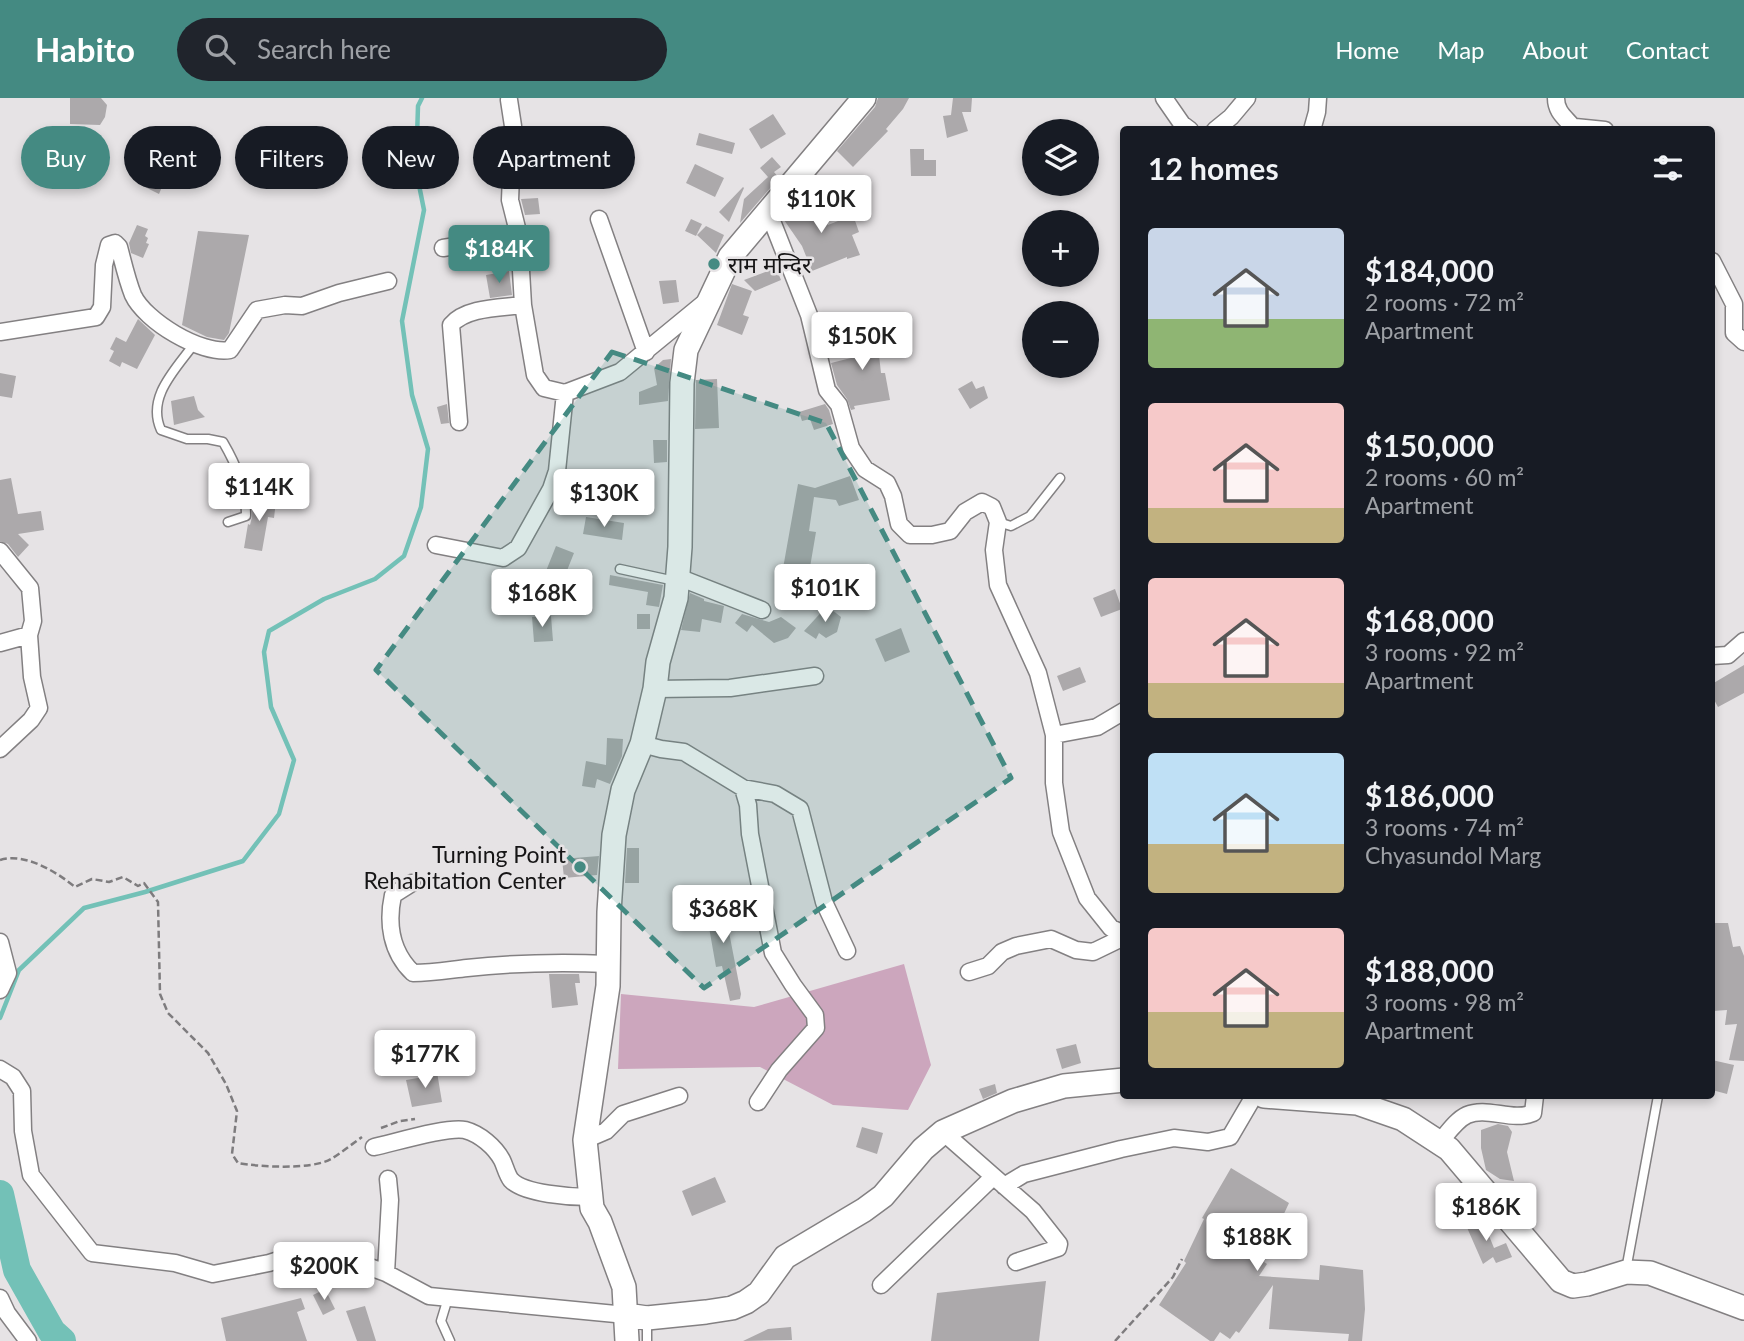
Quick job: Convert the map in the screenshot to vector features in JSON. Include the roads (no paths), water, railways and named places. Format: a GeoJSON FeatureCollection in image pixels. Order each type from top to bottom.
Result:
{"type":"FeatureCollection","features":[{"type":"Feature","properties":{"kind":"street"},"geometry":{"type":"LineString","coordinates":[[627,1341],[637,1316],[589,1198],[584,1140],[608,986],[614,835],[623,790],[642,744],[655,689],[658,662],[676,598],[686,350],[730,257],[864,98]]}},
{"type":"Feature","properties":{"kind":"street"},"geometry":{"type":"LineString","coordinates":[[1164,98],[1184,126]]}},
{"type":"Feature","properties":{"kind":"street"},"geometry":{"type":"LineString","coordinates":[[1220,126],[1247,98]]}},
{"type":"Feature","properties":{"kind":"street"},"geometry":{"type":"LineString","coordinates":[[1313,126],[1318,98]]}},
{"type":"Feature","properties":{"kind":"street"},"geometry":{"type":"LineString","coordinates":[[1556,98],[1562,116],[1573,126]]}},
{"type":"Feature","properties":{"kind":"street"},"geometry":{"type":"LineString","coordinates":[[509,100],[513,126],[510,200],[519,236],[523,305],[535,375],[544,388],[565,393],[620,372],[709,300]]}},
{"type":"Feature","properties":{"kind":"street"},"geometry":{"type":"LineString","coordinates":[[768,211],[810,315],[827,390],[839,405],[851,448],[865,469],[887,483],[893,496],[899,524],[910,535],[932,535],[950,531],[965,512],[982,502],[992,507],[998,522],[994,550],[998,585],[1038,673],[1054,735],[1054,783],[1061,832],[1087,898],[1111,928],[1120,934]]}},
{"type":"Feature","properties":{"kind":"street"},"geometry":{"type":"LineString","coordinates":[[599,219],[646,352]]}},
{"type":"Feature","properties":{"kind":"street"},"geometry":{"type":"LineString","coordinates":[[443,248],[519,236]]}},
{"type":"Feature","properties":{"kind":"street"},"geometry":{"type":"LineString","coordinates":[[0,332],[96,317],[102,307],[104,265],[109,245],[115,243],[119,247],[134,297],[153,319],[194,344],[222,351],[230,350],[257,310],[285,305],[302,306],[339,293],[388,281]]}},
{"type":"Feature","properties":{"kind":"street"},"geometry":{"type":"LineString","coordinates":[[1715,267],[1734,304],[1734,333],[1744,342]]}},
{"type":"Feature","properties":{"kind":"street"},"geometry":{"type":"LineString","coordinates":[[459,422],[451,325],[457,318],[473,313],[523,305]]}},
{"type":"Feature","properties":{"kind":"street"},"geometry":{"type":"LineString","coordinates":[[436,545],[503,558],[518,548],[540,512],[557,471],[565,393]]}},
{"type":"Feature","properties":{"kind":"street"},"geometry":{"type":"LineString","coordinates":[[0,551],[30,588],[33,621],[29,635],[32,677],[38,708],[31,720],[0,749]]}},
{"type":"Feature","properties":{"kind":"street"},"geometry":{"type":"LineString","coordinates":[[678,579],[762,610]]}},
{"type":"Feature","properties":{"kind":"street"},"geometry":{"type":"LineString","coordinates":[[0,643],[29,635]]}},
{"type":"Feature","properties":{"kind":"street"},"geometry":{"type":"LineString","coordinates":[[1715,656],[1728,655],[1744,641]]}},
{"type":"Feature","properties":{"kind":"street"},"geometry":{"type":"LineString","coordinates":[[655,689],[730,688],[815,676]]}},
{"type":"Feature","properties":{"kind":"street"},"geometry":{"type":"LineString","coordinates":[[1054,735],[1097,727],[1120,713]]}},
{"type":"Feature","properties":{"kind":"street"},"geometry":{"type":"LineString","coordinates":[[642,744],[684,752],[743,788],[775,794],[800,809],[824,902],[847,951]]}},
{"type":"Feature","properties":{"kind":"street"},"geometry":{"type":"LineString","coordinates":[[743,788],[774,953],[815,1015],[816,1028],[779,1070],[758,1102]]}},
{"type":"Feature","properties":{"kind":"street"},"geometry":{"type":"LineString","coordinates":[[412,883],[393,895],[389,914],[392,937],[404,964],[413,973],[569,962],[608,964]]}},
{"type":"Feature","properties":{"kind":"street"},"geometry":{"type":"LineString","coordinates":[[968,972],[988,966],[1002,952],[1016,946],[1051,939],[1076,950],[1093,952],[1120,938]]}},
{"type":"Feature","properties":{"kind":"street"},"geometry":{"type":"LineString","coordinates":[[0,943],[8,973],[0,990]]}},
{"type":"Feature","properties":{"kind":"street"},"geometry":{"type":"LineString","coordinates":[[0,1069],[13,1077],[22,1091],[23,1131],[31,1175],[92,1253],[175,1263],[213,1274],[269,1264],[303,1252],[329,1252],[386,1273],[429,1296],[637,1316],[732,1308],[759,1293],[786,1257],[883,1196],[923,1149],[943,1132],[1013,1101],[1064,1086],[1120,1080]]}},
{"type":"Feature","properties":{"kind":"street"},"geometry":{"type":"LineString","coordinates":[[584,1140],[606,1132],[623,1114],[679,1096]]}},
{"type":"Feature","properties":{"kind":"street"},"geometry":{"type":"LineString","coordinates":[[881,1285],[998,1181],[1174,1138],[1208,1142],[1230,1137],[1252,1099]]}},
{"type":"Feature","properties":{"kind":"street"},"geometry":{"type":"LineString","coordinates":[[1330,1099],[1357,1103],[1403,1119],[1448,1149],[1561,1281],[1573,1286],[1626,1272],[1650,1273],[1744,1308]]}},
{"type":"Feature","properties":{"kind":"street"},"geometry":{"type":"LineString","coordinates":[[1439,1143],[1464,1116],[1474,1113],[1525,1116],[1533,1113],[1535,1099]]}},
{"type":"Feature","properties":{"kind":"street"},"geometry":{"type":"LineString","coordinates":[[372,1139],[464,1130],[488,1142],[501,1158],[510,1179],[521,1187],[569,1197],[589,1198]]}},
{"type":"Feature","properties":{"kind":"street"},"geometry":{"type":"LineString","coordinates":[[943,1132],[1033,1211],[1059,1244],[1058,1248],[1016,1262]]}},
{"type":"Feature","properties":{"kind":"street"},"geometry":{"type":"LineString","coordinates":[[386,1273],[390,1200],[388,1179]]}},
{"type":"Feature","properties":{"kind":"street"},"geometry":{"type":"LineString","coordinates":[[0,1298],[7,1313],[28,1341]]}},
{"type":"Feature","properties":{"kind":"lane"},"geometry":{"type":"LineString","coordinates":[[194,344],[164,384],[156,404],[156,419],[161,430],[187,439],[223,442],[238,467],[246,497],[246,516],[228,522]]}},
{"type":"Feature","properties":{"kind":"lane"},"geometry":{"type":"LineString","coordinates":[[998,522],[1011,526],[1030,516],[1060,478]]}},
{"type":"Feature","properties":{"kind":"lane"},"geometry":{"type":"LineString","coordinates":[[620,569],[678,579]]}},
{"type":"Feature","properties":{"kind":"lane"},"geometry":{"type":"LineString","coordinates":[[1626,1272],[1657,1099]]}},
{"type":"Feature","properties":{"kind":"lane"},"geometry":{"type":"LineString","coordinates":[[449,1298],[441,1321],[450,1341]]}},
{"type":"Feature","properties":{"kind":"lane"},"geometry":{"type":"LineString","coordinates":[[637,1316],[647,1341]]}},
{"type":"Feature","properties":{"kind":"waterway"},"geometry":{"type":"LineString","coordinates":[[0,1018],[19,970],[84,908],[243,861],[279,814],[294,760],[271,707],[264,652],[269,631],[324,599],[375,579],[404,556],[421,507],[428,449],[412,395],[402,321],[424,210],[416,170],[418,106],[422,98]]}},
{"type":"Feature","properties":{"kind":"waterway"},"geometry":{"type":"LineString","coordinates":[[0,1194],[17,1270],[52,1332],[62,1341]]}},
{"type":"Feature","properties":{"kind":"place","name":"राम मन्दिर"},"geometry":{"type":"Point","coordinates":[714,264]}},
{"type":"Feature","properties":{"kind":"place","name":"Turning Point Rehabitation Center"},"geometry":{"type":"Point","coordinates":[580,867]}}]}
